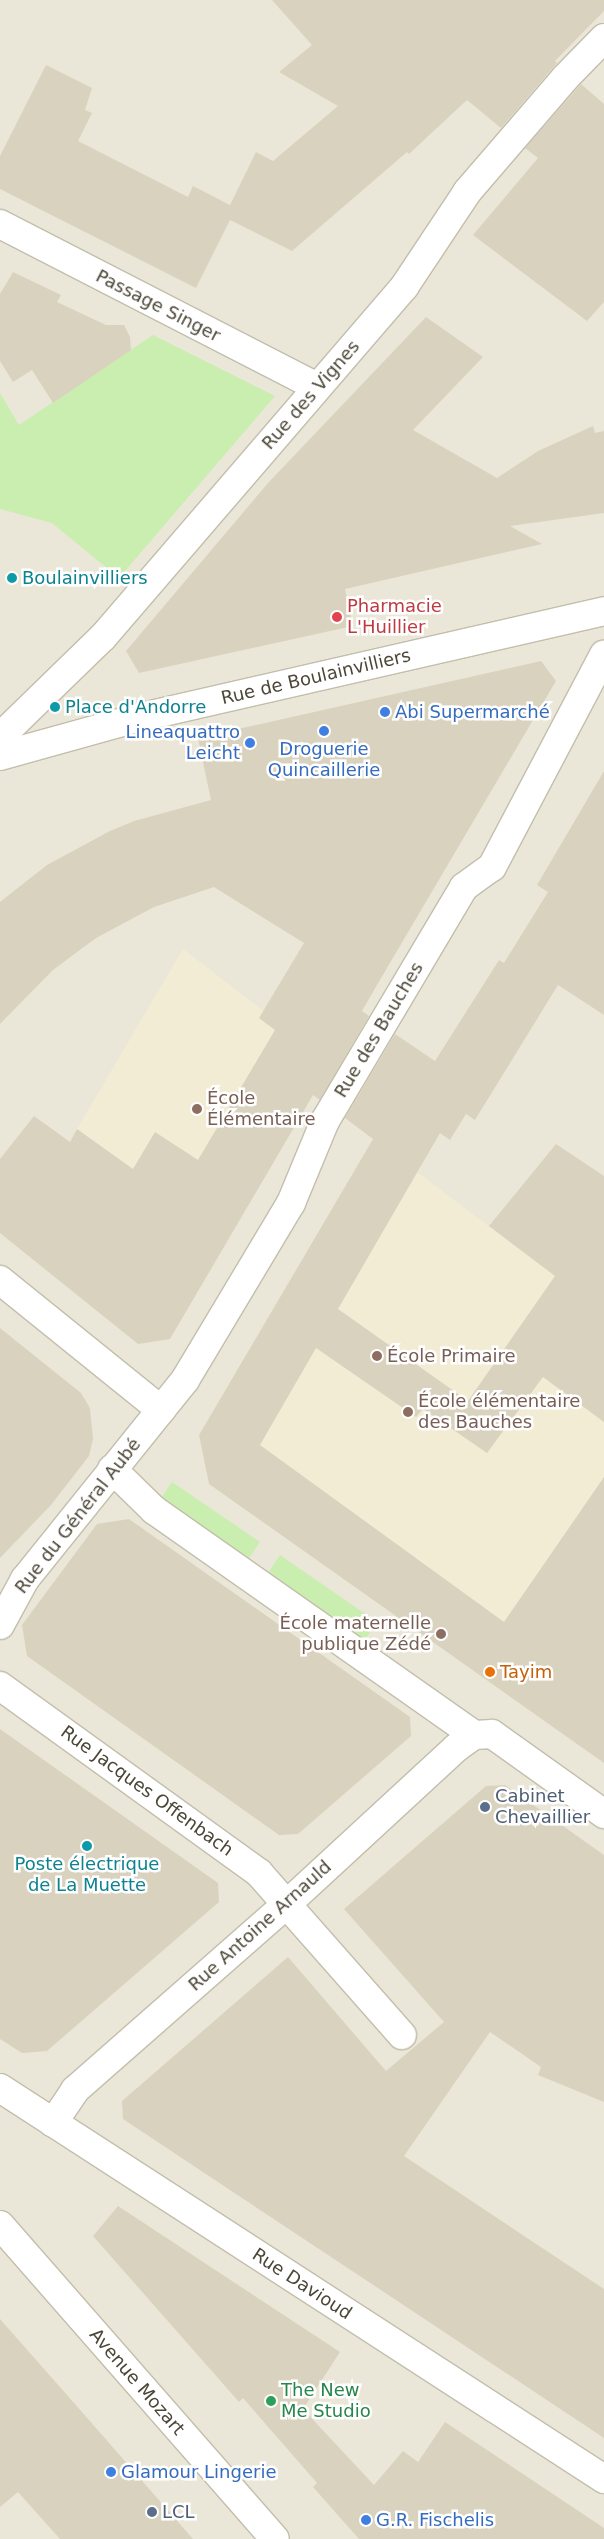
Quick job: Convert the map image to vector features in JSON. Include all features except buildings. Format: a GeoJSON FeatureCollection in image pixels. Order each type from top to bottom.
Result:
{"type":"FeatureCollection","features":[{"type":"Feature","properties":{"kind":"street","name":"Rue des Vignes"},"geometry":{"type":"LineString","coordinates":[[0,738],[103,637],[404,287],[467,192],[565,78],[604,38]]}},
{"type":"Feature","properties":{"kind":"street","name":"Passage Singer"},"geometry":{"type":"LineString","coordinates":[[0,224],[317,387]]}},
{"type":"Feature","properties":{"kind":"street","name":"Rue de Boulainvilliers"},"geometry":{"type":"LineString","coordinates":[[0,756],[133,720],[604,610]]}},
{"type":"Feature","properties":{"kind":"street","name":"Rue des Bauches"},"geometry":{"type":"LineString","coordinates":[[161,1410],[185,1380],[291,1203],[325,1121],[464,887],[492,867],[604,655]]}},
{"type":"Feature","properties":{"kind":"street"},"geometry":{"type":"LineString","coordinates":[[0,1280],[161,1410]]}},
{"type":"Feature","properties":{"kind":"street","name":"Rue du Général Aubé"},"geometry":{"type":"LineString","coordinates":[[0,1626],[25,1579],[161,1410]]}},
{"type":"Feature","properties":{"kind":"street"},"geometry":{"type":"LineString","coordinates":[[112,1469],[154,1510],[474,1735],[492,1734],[604,1814]]}},
{"type":"Feature","properties":{"kind":"street","name":"Rue Jacques Offenbach"},"geometry":{"type":"LineString","coordinates":[[0,1686],[260,1872],[402,2035]]}},
{"type":"Feature","properties":{"kind":"street","name":"Rue Antoine Arnauld"},"geometry":{"type":"LineString","coordinates":[[53,2123],[75,2090],[288,1903],[456,1748],[474,1735]]}},
{"type":"Feature","properties":{"kind":"street","name":"Rue Davioud"},"geometry":{"type":"LineString","coordinates":[[0,2088],[604,2479]]}},
{"type":"Feature","properties":{"kind":"street","name":"Avenue Mozart"},"geometry":{"type":"LineString","coordinates":[[0,2224],[275,2539]]}},
{"type":"Feature","properties":{"kind":"shaded area"},"geometry":{"type":"Polygon","coordinates":[[[0,0],[604,0],[604,2539],[0,2539],[0,0]]]}},
{"type":"Feature","properties":{"kind":"shaded area","name":"École Élémentaire"},"geometry":{"type":"Polygon","coordinates":[[[183,949],[331,1063],[227,1241],[77,1129],[183,949]]]}},
{"type":"Feature","properties":{"kind":"shaded area","name":"École élémentaire des Bauches"},"geometry":{"type":"Polygon","coordinates":[[[373,1139],[555,1276],[604,1388],[604,1566],[510,1617],[474,1671],[209,1484],[199,1435],[373,1139]]]}},
{"type":"Feature","properties":{"kind":"green space"},"geometry":{"type":"Polygon","coordinates":[[[153,335],[275,396],[119,578],[52,523],[0,509],[0,393],[19,425],[153,335]]]}},
{"type":"Feature","properties":{"kind":"green space"},"geometry":{"type":"Polygon","coordinates":[[[172,1482],[260,1542],[247,1561],[159,1501],[172,1482]]]}},
{"type":"Feature","properties":{"kind":"green space"},"geometry":{"type":"Polygon","coordinates":[[[280,1555],[377,1622],[363,1643],[266,1576],[280,1555]]]}},
{"type":"Feature","properties":{"kind":"place","name":"Boulainvilliers"},"geometry":{"type":"Point","coordinates":[12,578]}},
{"type":"Feature","properties":{"kind":"place","name":"Pharmacie L'Huillier"},"geometry":{"type":"Point","coordinates":[337,617]}},
{"type":"Feature","properties":{"kind":"place","name":"Place d'Andorre"},"geometry":{"type":"Point","coordinates":[55,707]}},
{"type":"Feature","properties":{"kind":"place","name":"Abi Supermarché"},"geometry":{"type":"Point","coordinates":[385,712]}},
{"type":"Feature","properties":{"kind":"place","name":"Droguerie Quincaillerie"},"geometry":{"type":"Point","coordinates":[324,731]}},
{"type":"Feature","properties":{"kind":"place","name":"Lineaquattro Leicht"},"geometry":{"type":"Point","coordinates":[250,743]}},
{"type":"Feature","properties":{"kind":"place","name":"École Élémentaire"},"geometry":{"type":"Point","coordinates":[197,1109]}},
{"type":"Feature","properties":{"kind":"place","name":"École Primaire"},"geometry":{"type":"Point","coordinates":[377,1356]}},
{"type":"Feature","properties":{"kind":"place","name":"École élémentaire des Bauches"},"geometry":{"type":"Point","coordinates":[408,1412]}},
{"type":"Feature","properties":{"kind":"place","name":"École maternelle publique Zédé"},"geometry":{"type":"Point","coordinates":[441,1634]}},
{"type":"Feature","properties":{"kind":"place","name":"Tayim"},"geometry":{"type":"Point","coordinates":[490,1672]}},
{"type":"Feature","properties":{"kind":"place","name":"Cabinet Chevaillier"},"geometry":{"type":"Point","coordinates":[485,1807]}},
{"type":"Feature","properties":{"kind":"place","name":"Poste électrique de La Muette"},"geometry":{"type":"Point","coordinates":[87,1846]}},
{"type":"Feature","properties":{"kind":"place","name":"The New Me Studio"},"geometry":{"type":"Point","coordinates":[271,2401]}},
{"type":"Feature","properties":{"kind":"place","name":"Glamour Lingerie"},"geometry":{"type":"Point","coordinates":[111,2472]}},
{"type":"Feature","properties":{"kind":"place","name":"LCL"},"geometry":{"type":"Point","coordinates":[152,2512]}},
{"type":"Feature","properties":{"kind":"place","name":"G.R. Fischelis"},"geometry":{"type":"Point","coordinates":[366,2520]}}]}
